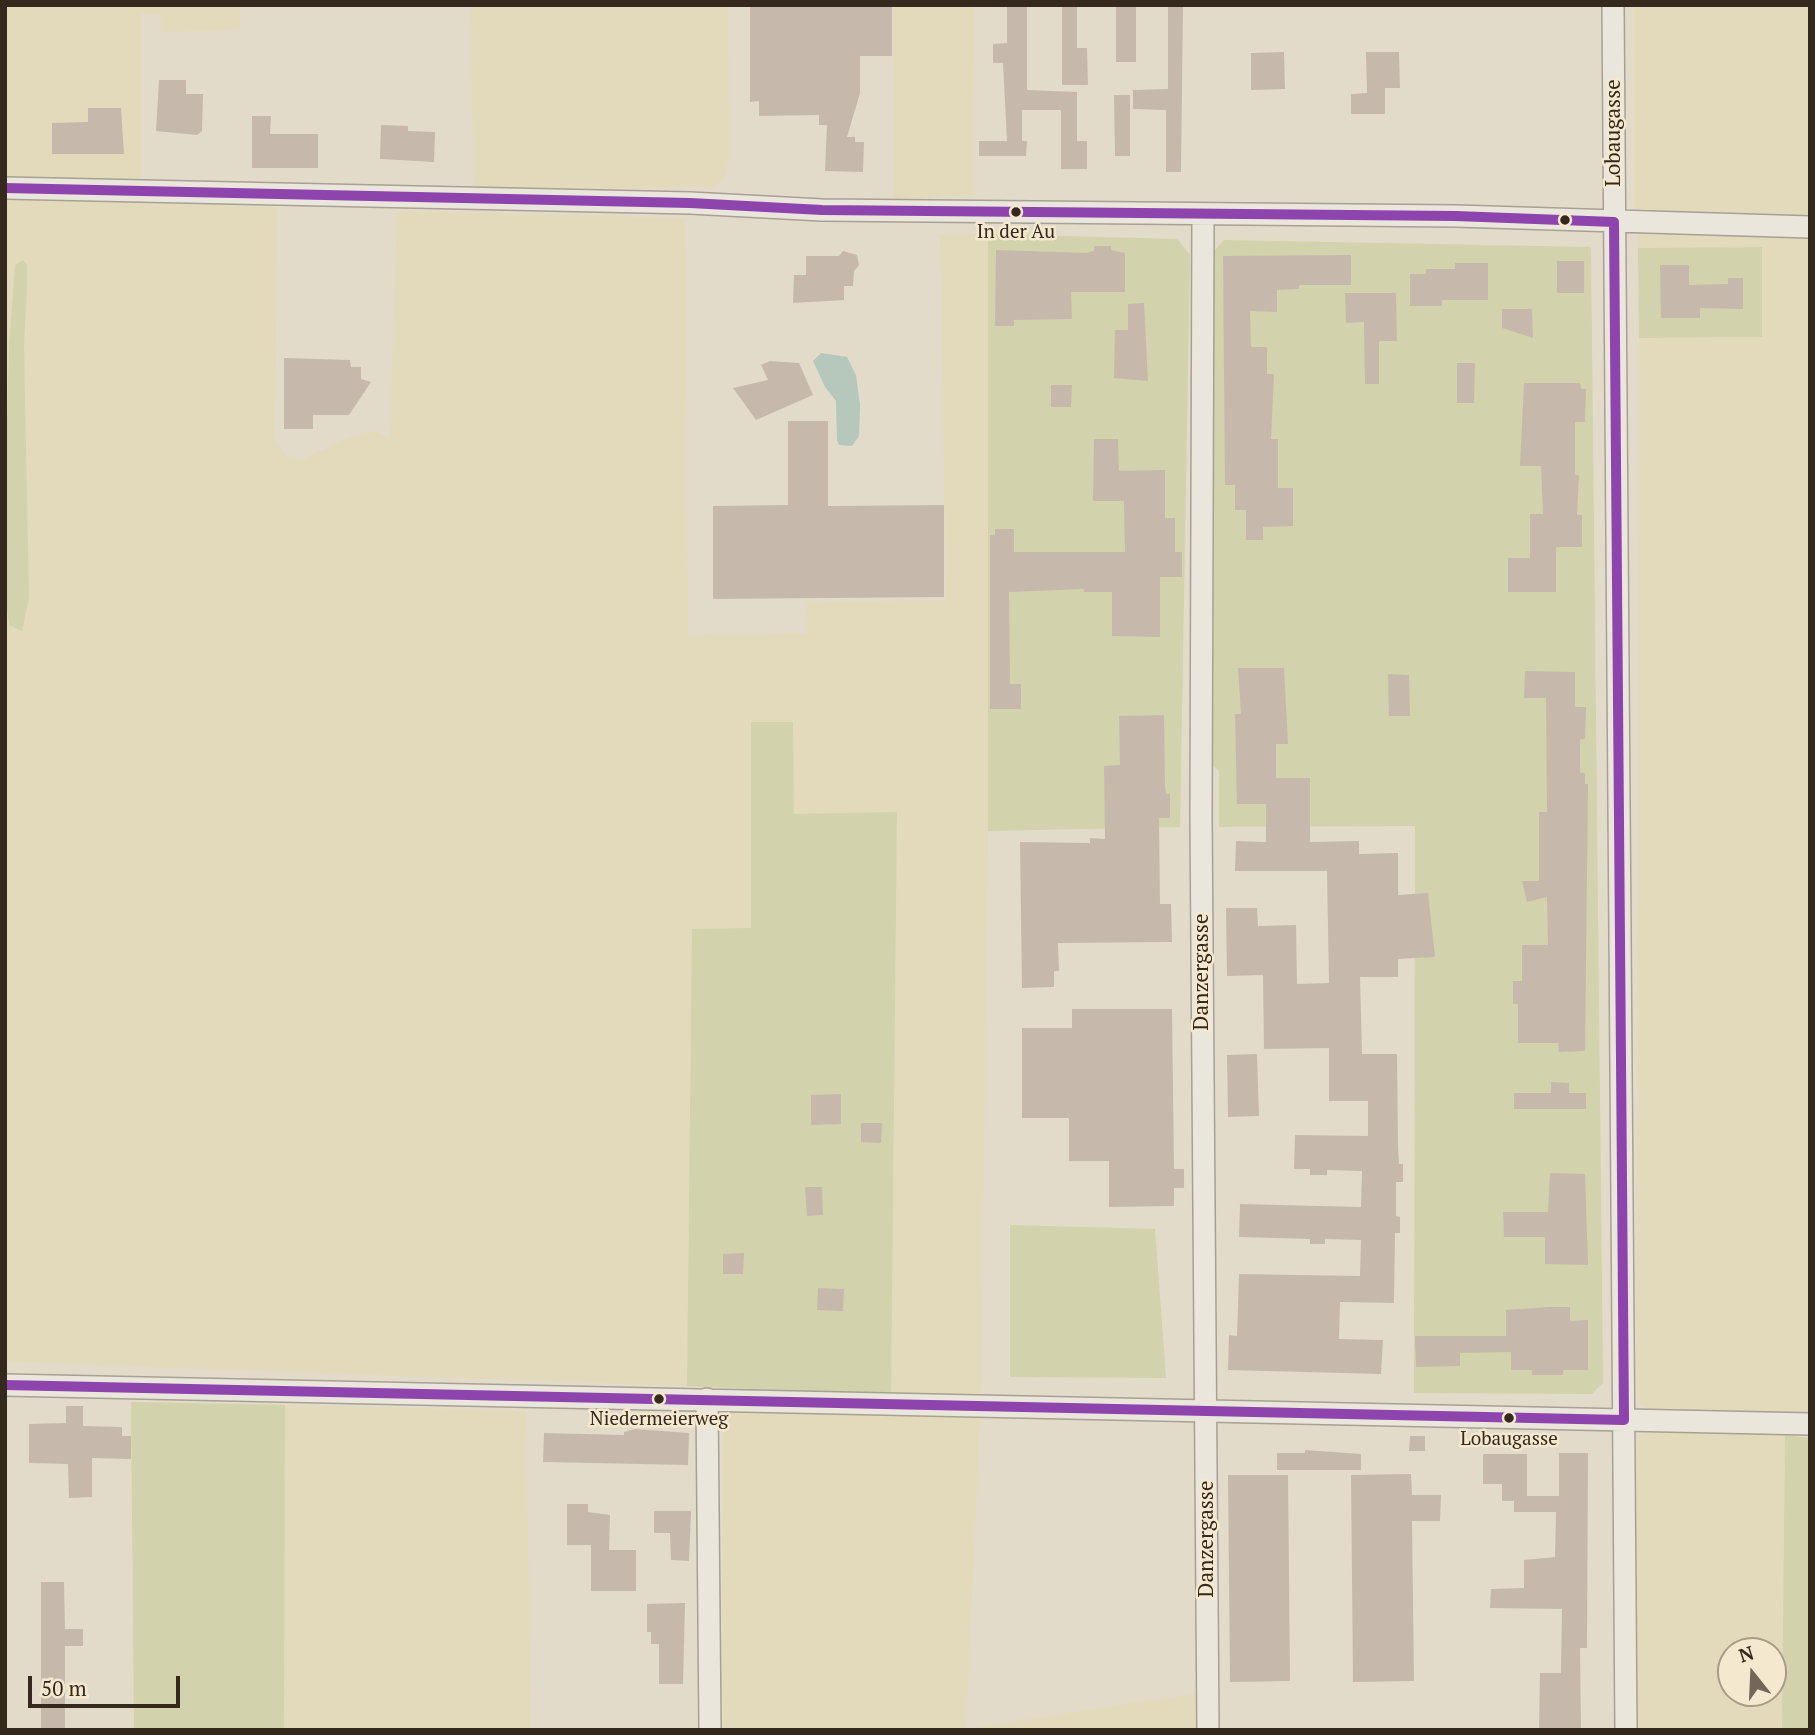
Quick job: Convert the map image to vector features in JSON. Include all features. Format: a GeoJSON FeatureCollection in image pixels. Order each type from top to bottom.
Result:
{"type":"FeatureCollection","features":[{"type":"Feature","properties":{"kind":"street","name":"Lobaugasse"},"geometry":{"type":"LineString","coordinates":[[1613,5],[1626,1730]]}},
{"type":"Feature","properties":{"kind":"street"},"geometry":{"type":"LineString","coordinates":[[5,188],[690,203],[822,210],[1456,216],[1810,227]]}},
{"type":"Feature","properties":{"kind":"street","name":"Danzergasse"},"geometry":{"type":"LineString","coordinates":[[1203,214],[1201,816],[1208,1730]]}},
{"type":"Feature","properties":{"kind":"street"},"geometry":{"type":"LineString","coordinates":[[5,1385],[1810,1424]]}},
{"type":"Feature","properties":{"kind":"street"},"geometry":{"type":"LineString","coordinates":[[707,1399],[710,1730]]}},
{"type":"Feature","properties":{"kind":"shaded area"},"geometry":{"type":"Polygon","coordinates":[[[5,5],[240,5],[240,30],[161,32],[161,15],[141,14],[141,182],[5,179],[5,5]]]}},
{"type":"Feature","properties":{"kind":"shaded area"},"geometry":{"type":"Polygon","coordinates":[[[470,5],[728,5],[729,159],[724,176],[715,187],[474,190],[470,5]]]}},
{"type":"Feature","properties":{"kind":"shaded area"},"geometry":{"type":"Polygon","coordinates":[[[893,5],[974,5],[975,196],[893,199],[893,5]]]}},
{"type":"Feature","properties":{"kind":"shaded area"},"geometry":{"type":"Polygon","coordinates":[[[1635,5],[1810,5],[1810,223],[1635,219],[1635,5]]]}},
{"type":"Feature","properties":{"kind":"shaded area"},"geometry":{"type":"Polygon","coordinates":[[[5,199],[277,207],[275,440],[286,456],[301,460],[351,436],[376,432],[390,437],[397,211],[685,218],[688,635],[807,633],[806,602],[946,600],[940,234],[988,234],[988,831],[981,1394],[891,1395],[897,813],[794,814],[792,722],[751,723],[751,928],[692,929],[687,1386],[5,1362],[5,590],[9,625],[21,630],[29,598],[24,346],[27,265],[15,265],[9,345],[5,494],[5,199]]]}},
{"type":"Feature","properties":{"kind":"shaded area"},"geometry":{"type":"Polygon","coordinates":[[[1638,233],[1810,237],[1810,1417],[1655,1412],[1640,1404],[1636,1389],[1639,338],[1762,337],[1761,247],[1638,248],[1638,233]]]}},
{"type":"Feature","properties":{"kind":"shaded area"},"geometry":{"type":"Polygon","coordinates":[[[821,353],[847,357],[856,375],[860,405],[859,436],[852,446],[839,445],[837,440],[836,401],[825,387],[813,361],[821,353]]]}},
{"type":"Feature","properties":{"kind":"shaded area"},"geometry":{"type":"Polygon","coordinates":[[[285,1405],[526,1411],[531,1730],[284,1730],[285,1405]]]}},
{"type":"Feature","properties":{"kind":"shaded area"},"geometry":{"type":"Polygon","coordinates":[[[723,1411],[980,1417],[966,1729],[1198,1693],[1198,1730],[723,1730],[723,1411]]]}},
{"type":"Feature","properties":{"kind":"shaded area"},"geometry":{"type":"Polygon","coordinates":[[[1646,1432],[1785,1435],[1783,1637],[1717,1637],[1717,1707],[1782,1707],[1782,1730],[1637,1730],[1635,1441],[1646,1432]]]}},
{"type":"Feature","properties":{"kind":"green space"},"geometry":{"type":"Polygon","coordinates":[[[988,234],[1177,239],[1190,255],[1180,827],[988,831],[988,234]]]}},
{"type":"Feature","properties":{"kind":"green space"},"geometry":{"type":"Polygon","coordinates":[[[1224,240],[1591,247],[1603,1383],[1592,1394],[1414,1393],[1415,826],[1219,827],[1219,771],[1211,764],[1209,256],[1224,240]]]}},
{"type":"Feature","properties":{"kind":"green space"},"geometry":{"type":"Polygon","coordinates":[[[1762,247],[1762,337],[1639,338],[1638,248],[1762,247]]]}},
{"type":"Feature","properties":{"kind":"green space"},"geometry":{"type":"Polygon","coordinates":[[[23,260],[27,265],[24,346],[29,598],[22,631],[9,625],[5,590],[5,494],[9,345],[15,265],[23,260]]]}},
{"type":"Feature","properties":{"kind":"green space"},"geometry":{"type":"Polygon","coordinates":[[[751,722],[793,722],[794,814],[897,812],[891,1395],[687,1386],[692,929],[751,928],[751,722]]]}},
{"type":"Feature","properties":{"kind":"green space"},"geometry":{"type":"Polygon","coordinates":[[[1010,1225],[1155,1229],[1166,1378],[1010,1377],[1010,1225]]]}},
{"type":"Feature","properties":{"kind":"green space"},"geometry":{"type":"Polygon","coordinates":[[[131,1402],[285,1405],[284,1730],[134,1730],[131,1402]]]}},
{"type":"Feature","properties":{"kind":"green space"},"geometry":{"type":"Polygon","coordinates":[[[1785,1435],[1810,1438],[1810,1730],[1782,1730],[1782,1707],[1787,1707],[1787,1637],[1783,1637],[1785,1435]]]}},
{"type":"Feature","properties":{"kind":"building"},"geometry":{"type":"Polygon","coordinates":[[[750,5],[892,5],[892,56],[860,56],[860,93],[847,137],[855,137],[855,142],[864,142],[863,172],[825,171],[827,125],[819,125],[819,115],[759,116],[759,101],[750,102],[750,5]]]}},
{"type":"Feature","properties":{"kind":"building"},"geometry":{"type":"Polygon","coordinates":[[[1007,5],[1027,5],[1027,90],[1077,92],[1077,141],[1087,141],[1087,169],[1061,169],[1061,110],[1022,110],[1022,141],[1027,141],[1026,156],[979,156],[979,141],[1007,141],[1003,63],[993,63],[993,44],[1007,43],[1007,5]]]}},
{"type":"Feature","properties":{"kind":"building"},"geometry":{"type":"Polygon","coordinates":[[[1062,5],[1077,5],[1077,48],[1087,48],[1088,85],[1062,85],[1062,5]]]}},
{"type":"Feature","properties":{"kind":"building"},"geometry":{"type":"Polygon","coordinates":[[[1116,5],[1136,5],[1136,62],[1116,62],[1116,5]]]}},
{"type":"Feature","properties":{"kind":"building"},"geometry":{"type":"Polygon","coordinates":[[[1168,5],[1183,5],[1181,172],[1166,172],[1166,110],[1133,109],[1133,90],[1168,89],[1168,5]]]}},
{"type":"Feature","properties":{"kind":"building"},"geometry":{"type":"Polygon","coordinates":[[[1284,52],[1285,89],[1251,90],[1251,53],[1284,52]]]}},
{"type":"Feature","properties":{"kind":"building"},"geometry":{"type":"Polygon","coordinates":[[[1366,52],[1399,52],[1400,88],[1385,88],[1385,114],[1351,114],[1351,94],[1367,93],[1366,52]]]}},
{"type":"Feature","properties":{"kind":"building"},"geometry":{"type":"Polygon","coordinates":[[[159,80],[186,80],[186,94],[203,94],[202,131],[197,135],[156,131],[159,80]]]}},
{"type":"Feature","properties":{"kind":"building"},"geometry":{"type":"Polygon","coordinates":[[[1114,95],[1130,95],[1130,156],[1115,156],[1114,95]]]}},
{"type":"Feature","properties":{"kind":"building"},"geometry":{"type":"Polygon","coordinates":[[[88,108],[121,108],[124,154],[52,154],[52,123],[88,122],[88,108]]]}},
{"type":"Feature","properties":{"kind":"building"},"geometry":{"type":"Polygon","coordinates":[[[252,116],[271,116],[270,134],[318,134],[318,168],[252,168],[252,116]]]}},
{"type":"Feature","properties":{"kind":"building"},"geometry":{"type":"Polygon","coordinates":[[[381,125],[408,126],[408,131],[435,132],[434,162],[380,159],[381,125]]]}},
{"type":"Feature","properties":{"kind":"building"},"geometry":{"type":"Polygon","coordinates":[[[1094,246],[1111,246],[1111,250],[1125,253],[1125,292],[1071,292],[1072,319],[1014,320],[1014,326],[995,326],[996,250],[1086,253],[1094,251],[1094,246]]]}},
{"type":"Feature","properties":{"kind":"building"},"geometry":{"type":"Polygon","coordinates":[[[843,251],[857,255],[859,265],[854,271],[853,286],[844,286],[844,300],[793,303],[794,275],[806,275],[806,256],[839,256],[843,251]]]}},
{"type":"Feature","properties":{"kind":"building"},"geometry":{"type":"Polygon","coordinates":[[[1351,255],[1351,285],[1299,285],[1299,289],[1277,290],[1277,312],[1250,311],[1251,347],[1267,347],[1267,374],[1274,374],[1271,439],[1278,439],[1278,488],[1293,488],[1293,526],[1263,527],[1263,540],[1246,540],[1246,510],[1235,510],[1235,485],[1225,485],[1223,256],[1351,255]]]}},
{"type":"Feature","properties":{"kind":"building"},"geometry":{"type":"Polygon","coordinates":[[[1557,261],[1584,261],[1584,293],[1557,293],[1557,261]]]}},
{"type":"Feature","properties":{"kind":"building"},"geometry":{"type":"Polygon","coordinates":[[[1455,263],[1488,263],[1488,300],[1442,300],[1442,306],[1410,306],[1410,274],[1426,274],[1426,269],[1455,269],[1455,263]]]}},
{"type":"Feature","properties":{"kind":"building"},"geometry":{"type":"Polygon","coordinates":[[[1660,265],[1689,265],[1689,285],[1728,284],[1728,278],[1743,278],[1743,309],[1700,308],[1700,318],[1661,318],[1660,265]]]}},
{"type":"Feature","properties":{"kind":"building"},"geometry":{"type":"Polygon","coordinates":[[[1345,293],[1396,293],[1397,341],[1379,341],[1379,384],[1365,384],[1364,322],[1346,323],[1345,293]]]}},
{"type":"Feature","properties":{"kind":"building"},"geometry":{"type":"Polygon","coordinates":[[[1144,303],[1148,381],[1114,378],[1115,330],[1128,330],[1128,304],[1144,303]]]}},
{"type":"Feature","properties":{"kind":"building"},"geometry":{"type":"Polygon","coordinates":[[[1502,309],[1532,309],[1533,338],[1502,328],[1502,309]]]}},
{"type":"Feature","properties":{"kind":"building"},"geometry":{"type":"Polygon","coordinates":[[[284,358],[350,360],[351,367],[361,367],[361,379],[371,382],[349,415],[313,415],[313,429],[284,429],[284,358]]]}},
{"type":"Feature","properties":{"kind":"building"},"geometry":{"type":"Polygon","coordinates":[[[770,361],[799,363],[813,395],[756,420],[733,388],[768,380],[761,365],[770,361]]]}},
{"type":"Feature","properties":{"kind":"building"},"geometry":{"type":"Polygon","coordinates":[[[1457,363],[1475,363],[1474,403],[1457,403],[1457,363]]]}},
{"type":"Feature","properties":{"kind":"building"},"geometry":{"type":"Polygon","coordinates":[[[1524,383],[1580,383],[1581,389],[1586,389],[1585,422],[1575,422],[1575,475],[1579,475],[1577,515],[1582,515],[1582,547],[1556,547],[1556,592],[1508,592],[1508,558],[1530,558],[1530,514],[1543,514],[1541,466],[1520,466],[1524,383]]]}},
{"type":"Feature","properties":{"kind":"building"},"geometry":{"type":"Polygon","coordinates":[[[1051,385],[1072,385],[1071,407],[1051,407],[1051,385]]]}},
{"type":"Feature","properties":{"kind":"building"},"geometry":{"type":"Polygon","coordinates":[[[788,421],[828,421],[828,506],[944,505],[944,597],[713,599],[713,506],[788,505],[788,421]]]}},
{"type":"Feature","properties":{"kind":"building"},"geometry":{"type":"Polygon","coordinates":[[[1094,439],[1118,439],[1119,471],[1165,470],[1165,518],[1175,518],[1175,552],[1182,552],[1182,577],[1160,577],[1160,637],[1112,636],[1112,592],[1084,592],[1084,589],[1009,592],[1010,684],[1021,684],[1021,709],[990,709],[990,535],[995,535],[995,529],[1014,529],[1014,552],[1125,552],[1124,501],[1093,501],[1094,439]]]}},
{"type":"Feature","properties":{"kind":"building"},"geometry":{"type":"Polygon","coordinates":[[[1238,668],[1284,668],[1288,744],[1276,744],[1276,778],[1310,778],[1310,842],[1359,841],[1359,854],[1398,853],[1398,895],[1428,893],[1435,957],[1398,959],[1398,977],[1360,977],[1362,1054],[1397,1054],[1398,1146],[1399,1164],[1403,1164],[1403,1182],[1396,1182],[1396,1216],[1400,1217],[1400,1233],[1395,1233],[1394,1303],[1340,1302],[1339,1339],[1383,1340],[1381,1374],[1228,1370],[1229,1335],[1237,1336],[1239,1274],[1360,1276],[1361,1240],[1325,1239],[1325,1244],[1310,1244],[1310,1239],[1239,1237],[1240,1204],[1361,1207],[1362,1171],[1327,1170],[1327,1175],[1310,1175],[1310,1169],[1294,1169],[1295,1135],[1368,1136],[1368,1101],[1329,1101],[1329,1048],[1264,1049],[1263,975],[1227,976],[1226,908],[1257,908],[1258,926],[1296,925],[1297,984],[1329,983],[1327,871],[1235,871],[1236,841],[1266,842],[1266,804],[1237,804],[1235,714],[1241,714],[1238,668]]]}},
{"type":"Feature","properties":{"kind":"building"},"geometry":{"type":"Polygon","coordinates":[[[1525,671],[1575,672],[1575,707],[1586,707],[1585,739],[1580,739],[1580,773],[1585,773],[1585,784],[1588,784],[1585,1051],[1559,1052],[1558,1043],[1518,1043],[1518,1004],[1513,1004],[1513,981],[1522,981],[1522,945],[1548,945],[1547,897],[1527,902],[1522,881],[1539,881],[1539,812],[1547,812],[1546,698],[1524,698],[1525,671]]]}},
{"type":"Feature","properties":{"kind":"building"},"geometry":{"type":"Polygon","coordinates":[[[1388,674],[1409,675],[1410,716],[1389,716],[1388,674]]]}},
{"type":"Feature","properties":{"kind":"building"},"geometry":{"type":"Polygon","coordinates":[[[1164,715],[1165,787],[1166,794],[1170,794],[1170,818],[1159,818],[1160,904],[1171,904],[1172,942],[1058,943],[1059,971],[1054,971],[1054,987],[1022,988],[1020,842],[1090,843],[1090,838],[1105,839],[1104,766],[1120,765],[1119,716],[1164,715]]]}},
{"type":"Feature","properties":{"kind":"building"},"geometry":{"type":"Polygon","coordinates":[[[1072,1009],[1172,1009],[1174,1169],[1184,1169],[1184,1188],[1174,1188],[1174,1206],[1109,1207],[1109,1161],[1069,1161],[1069,1118],[1022,1118],[1022,1028],[1072,1028],[1072,1009]]]}},
{"type":"Feature","properties":{"kind":"building"},"geometry":{"type":"Polygon","coordinates":[[[1257,1054],[1259,1116],[1228,1117],[1227,1055],[1257,1054]]]}},
{"type":"Feature","properties":{"kind":"building"},"geometry":{"type":"Polygon","coordinates":[[[1551,1082],[1569,1083],[1569,1093],[1586,1093],[1586,1109],[1514,1109],[1514,1093],[1551,1093],[1551,1082]]]}},
{"type":"Feature","properties":{"kind":"building"},"geometry":{"type":"Polygon","coordinates":[[[841,1094],[841,1124],[811,1125],[811,1095],[841,1094]]]}},
{"type":"Feature","properties":{"kind":"building"},"geometry":{"type":"Polygon","coordinates":[[[861,1123],[882,1123],[881,1143],[861,1142],[861,1123]]]}},
{"type":"Feature","properties":{"kind":"building"},"geometry":{"type":"Polygon","coordinates":[[[1550,1173],[1585,1174],[1588,1265],[1545,1264],[1545,1237],[1504,1237],[1503,1212],[1548,1212],[1550,1173]]]}},
{"type":"Feature","properties":{"kind":"building"},"geometry":{"type":"Polygon","coordinates":[[[805,1187],[822,1187],[823,1215],[807,1216],[805,1187]]]}},
{"type":"Feature","properties":{"kind":"building"},"geometry":{"type":"Polygon","coordinates":[[[744,1253],[743,1274],[723,1274],[723,1254],[744,1253]]]}},
{"type":"Feature","properties":{"kind":"building"},"geometry":{"type":"Polygon","coordinates":[[[818,1288],[844,1289],[843,1311],[817,1310],[818,1288]]]}},
{"type":"Feature","properties":{"kind":"building"},"geometry":{"type":"Polygon","coordinates":[[[1570,1307],[1570,1321],[1588,1320],[1588,1370],[1563,1370],[1563,1375],[1532,1375],[1532,1370],[1511,1370],[1511,1352],[1460,1353],[1460,1366],[1416,1367],[1415,1336],[1506,1336],[1506,1310],[1570,1307]]]}},
{"type":"Feature","properties":{"kind":"building"},"geometry":{"type":"Polygon","coordinates":[[[66,1406],[83,1406],[83,1426],[122,1427],[122,1436],[131,1436],[131,1459],[92,1458],[92,1497],[69,1498],[68,1464],[29,1463],[29,1424],[66,1423],[66,1406]]]}},
{"type":"Feature","properties":{"kind":"building"},"geometry":{"type":"Polygon","coordinates":[[[635,1429],[689,1433],[688,1465],[543,1462],[544,1433],[624,1435],[624,1432],[635,1429]]]}},
{"type":"Feature","properties":{"kind":"building"},"geometry":{"type":"Polygon","coordinates":[[[1410,1436],[1425,1436],[1425,1451],[1409,1451],[1410,1436]]]}},
{"type":"Feature","properties":{"kind":"building"},"geometry":{"type":"Polygon","coordinates":[[[1305,1450],[1361,1454],[1361,1470],[1277,1470],[1277,1453],[1305,1453],[1305,1450]]]}},
{"type":"Feature","properties":{"kind":"building"},"geometry":{"type":"Polygon","coordinates":[[[1559,1453],[1588,1453],[1587,1648],[1580,1648],[1581,1730],[1539,1730],[1540,1673],[1561,1673],[1562,1609],[1490,1608],[1491,1589],[1524,1588],[1524,1560],[1555,1557],[1556,1512],[1514,1512],[1514,1501],[1502,1501],[1502,1484],[1483,1484],[1483,1454],[1527,1454],[1527,1496],[1559,1496],[1559,1453]]]}},
{"type":"Feature","properties":{"kind":"building"},"geometry":{"type":"Polygon","coordinates":[[[1411,1474],[1412,1495],[1441,1495],[1440,1521],[1412,1521],[1414,1681],[1353,1682],[1351,1475],[1411,1474]]]}},
{"type":"Feature","properties":{"kind":"building"},"geometry":{"type":"Polygon","coordinates":[[[1228,1475],[1288,1475],[1290,1681],[1230,1682],[1228,1475]]]}},
{"type":"Feature","properties":{"kind":"building"},"geometry":{"type":"Polygon","coordinates":[[[567,1504],[588,1504],[588,1512],[610,1515],[609,1550],[636,1550],[636,1591],[591,1591],[591,1545],[567,1545],[567,1504]]]}},
{"type":"Feature","properties":{"kind":"building"},"geometry":{"type":"Polygon","coordinates":[[[654,1511],[691,1511],[689,1561],[671,1560],[670,1533],[654,1533],[654,1511]]]}},
{"type":"Feature","properties":{"kind":"building"},"geometry":{"type":"Polygon","coordinates":[[[41,1582],[64,1582],[65,1629],[83,1629],[83,1646],[65,1646],[65,1730],[41,1730],[41,1582]]]}},
{"type":"Feature","properties":{"kind":"building"},"geometry":{"type":"Polygon","coordinates":[[[685,1603],[683,1684],[659,1684],[659,1644],[651,1644],[651,1632],[647,1632],[647,1604],[685,1603]]]}},
{"type":"Feature","properties":{"kind":"transit line"},"geometry":{"type":"LineString","coordinates":[[5,188],[690,203],[822,210],[1456,216],[1614,222]]}},
{"type":"Feature","properties":{"kind":"transit line"},"geometry":{"type":"LineString","coordinates":[[1614,222],[1624,1420]]}},
{"type":"Feature","properties":{"kind":"transit line"},"geometry":{"type":"LineString","coordinates":[[5,1385],[1624,1420]]}},
{"type":"Feature","properties":{"kind":"place","name":"In der Au"},"geometry":{"type":"Point","coordinates":[1016,212]}},
{"type":"Feature","properties":{"kind":"place","name":"Niedermeierweg"},"geometry":{"type":"Point","coordinates":[659,1399]}},
{"type":"Feature","properties":{"kind":"place","name":"Lobaugasse"},"geometry":{"type":"Point","coordinates":[1509,1418]}}]}
